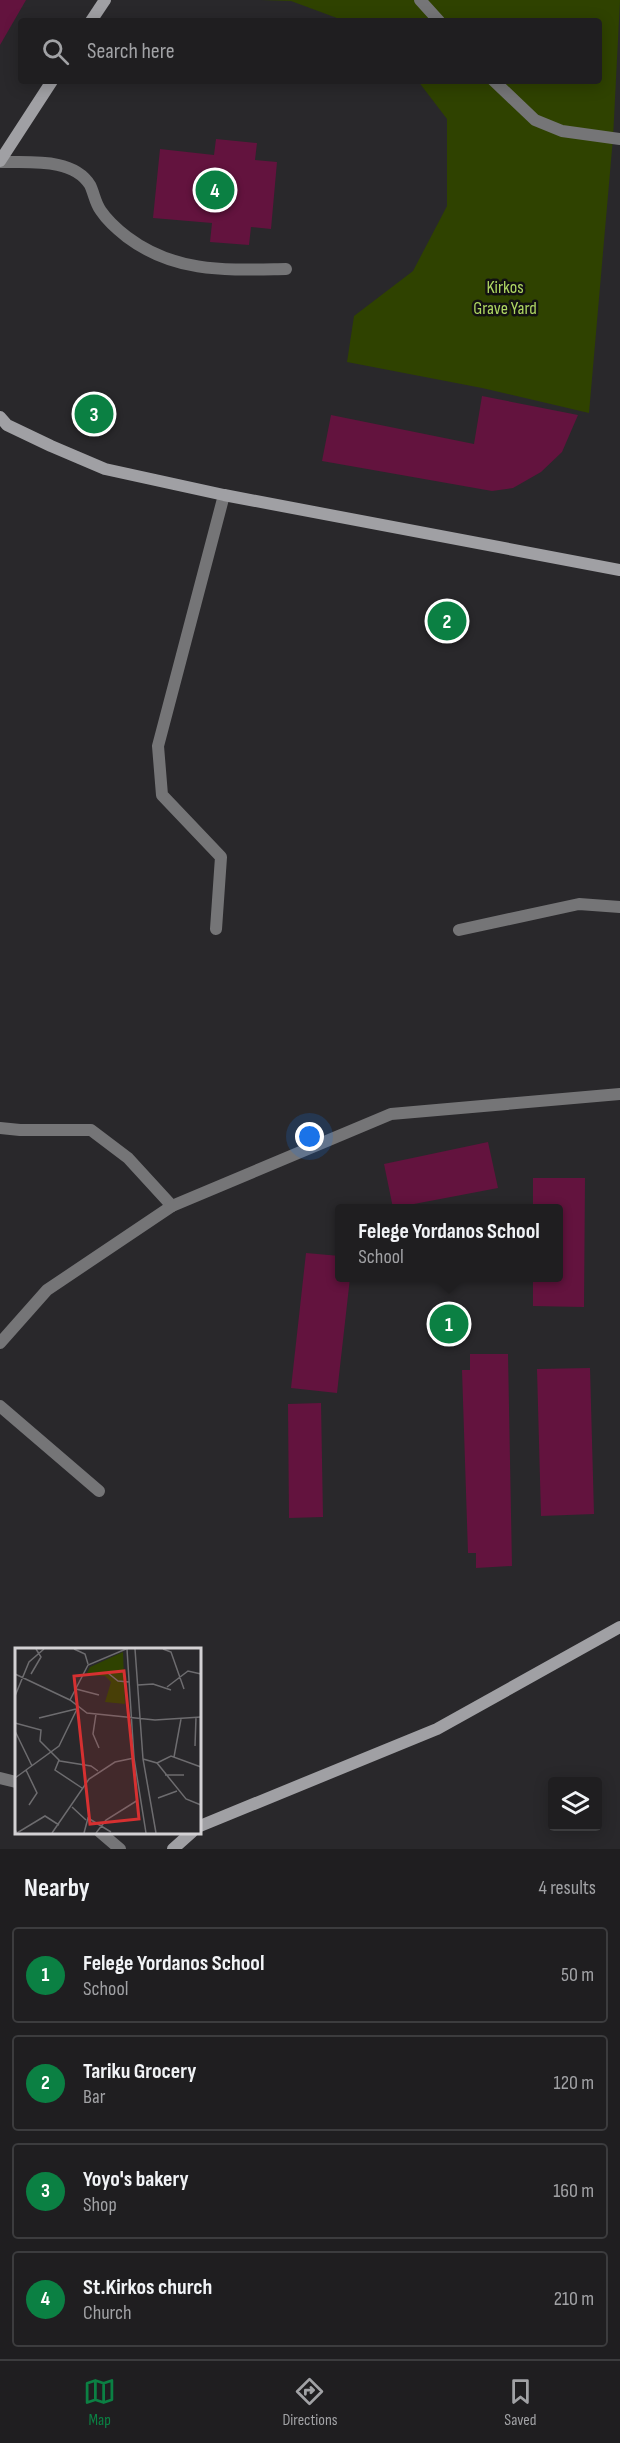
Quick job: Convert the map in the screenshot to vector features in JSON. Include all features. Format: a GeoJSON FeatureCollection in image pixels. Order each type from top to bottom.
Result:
{"type":"FeatureCollection","features":[{"type":"Feature","properties":{"kind":"street"},"geometry":{"type":"LineString","coordinates":[[93,18],[105,0]]}},
{"type":"Feature","properties":{"kind":"street"},"geometry":{"type":"LineString","coordinates":[[420,0],[436,18]]}},
{"type":"Feature","properties":{"kind":"street"},"geometry":{"type":"LineString","coordinates":[[50,84],[0,161],[58,165],[78,173],[89,184],[100,211],[128,237],[155,254],[210,270],[286,269]]}},
{"type":"Feature","properties":{"kind":"street"},"geometry":{"type":"LineString","coordinates":[[497,84],[535,120],[562,131],[620,139]]}},
{"type":"Feature","properties":{"kind":"street"},"geometry":{"type":"LineString","coordinates":[[0,417],[7,425],[105,468],[224,495],[620,570]]}},
{"type":"Feature","properties":{"kind":"street"},"geometry":{"type":"LineString","coordinates":[[216,929],[221,856],[162,795],[158,746],[224,495]]}},
{"type":"Feature","properties":{"kind":"street"},"geometry":{"type":"LineString","coordinates":[[459,930],[579,904],[620,907]]}},
{"type":"Feature","properties":{"kind":"street"},"geometry":{"type":"LineString","coordinates":[[0,1343],[47,1290],[172,1206],[391,1114],[620,1094]]}},
{"type":"Feature","properties":{"kind":"street"},"geometry":{"type":"LineString","coordinates":[[0,1128],[91,1130],[128,1158],[172,1206]]}},
{"type":"Feature","properties":{"kind":"street"},"geometry":{"type":"LineString","coordinates":[[0,1406],[99,1491]]}},
{"type":"Feature","properties":{"kind":"street"},"geometry":{"type":"LineString","coordinates":[[201,1826],[437,1730],[620,1627]]}},
{"type":"Feature","properties":{"kind":"street"},"geometry":{"type":"LineString","coordinates":[[0,1778],[15,1782]]}},
{"type":"Feature","properties":{"kind":"street"},"geometry":{"type":"LineString","coordinates":[[101,1834],[120,1849]]}},
{"type":"Feature","properties":{"kind":"street"},"geometry":{"type":"LineString","coordinates":[[173,1849],[191,1834]]}},
{"type":"Feature","properties":{"kind":"green space","name":"Kirkos Grave Yard"},"geometry":{"type":"Polygon","coordinates":[[[261,0],[620,0],[613,138],[589,413],[482,388],[347,362],[354,316],[413,271],[447,206],[447,119],[420,84],[602,84],[602,18],[337,18],[291,1],[261,0]]]}},
{"type":"Feature","properties":{"kind":"building"},"geometry":{"type":"Polygon","coordinates":[[[0,0],[26,0],[0,45],[0,0]]]}},
{"type":"Feature","properties":{"kind":"building"},"geometry":{"type":"Polygon","coordinates":[[[216,139],[257,143],[255,160],[277,162],[271,229],[251,227],[249,245],[210,242],[212,223],[153,218],[160,149],[214,155],[216,139]]]}},
{"type":"Feature","properties":{"kind":"building"},"geometry":{"type":"Polygon","coordinates":[[[482,396],[578,415],[562,452],[541,472],[513,488],[492,491],[322,461],[331,415],[474,444],[482,396]]]}},
{"type":"Feature","properties":{"kind":"building"},"geometry":{"type":"Polygon","coordinates":[[[488,1142],[498,1188],[414,1204],[392,1204],[384,1164],[488,1142]]]}},
{"type":"Feature","properties":{"kind":"building"},"geometry":{"type":"Polygon","coordinates":[[[533,1178],[585,1178],[584,1307],[533,1306],[533,1282],[563,1282],[563,1204],[533,1204],[533,1178]]]}},
{"type":"Feature","properties":{"kind":"building"},"geometry":{"type":"Polygon","coordinates":[[[306,1253],[335,1256],[335,1282],[350,1282],[337,1393],[291,1388],[306,1253]]]}},
{"type":"Feature","properties":{"kind":"building"},"geometry":{"type":"Polygon","coordinates":[[[470,1354],[508,1354],[512,1566],[476,1568],[476,1553],[468,1553],[462,1370],[470,1370],[470,1354]]]}},
{"type":"Feature","properties":{"kind":"building"},"geometry":{"type":"Polygon","coordinates":[[[590,1368],[594,1514],[541,1516],[537,1369],[590,1368]]]}},
{"type":"Feature","properties":{"kind":"building"},"geometry":{"type":"Polygon","coordinates":[[[321,1403],[323,1517],[289,1518],[288,1404],[321,1403]]]}},
{"type":"Feature","properties":{"kind":"place","name":"St.Kirkos church"},"geometry":{"type":"Point","coordinates":[215,190]}},
{"type":"Feature","properties":{"kind":"place","name":"Yoyo's bakery"},"geometry":{"type":"Point","coordinates":[94,414]}},
{"type":"Feature","properties":{"kind":"place","name":"Tariku Grocery"},"geometry":{"type":"Point","coordinates":[447,621]}},
{"type":"Feature","properties":{"kind":"place","name":"Felege Yordanos School"},"geometry":{"type":"Point","coordinates":[449,1324]}}]}
